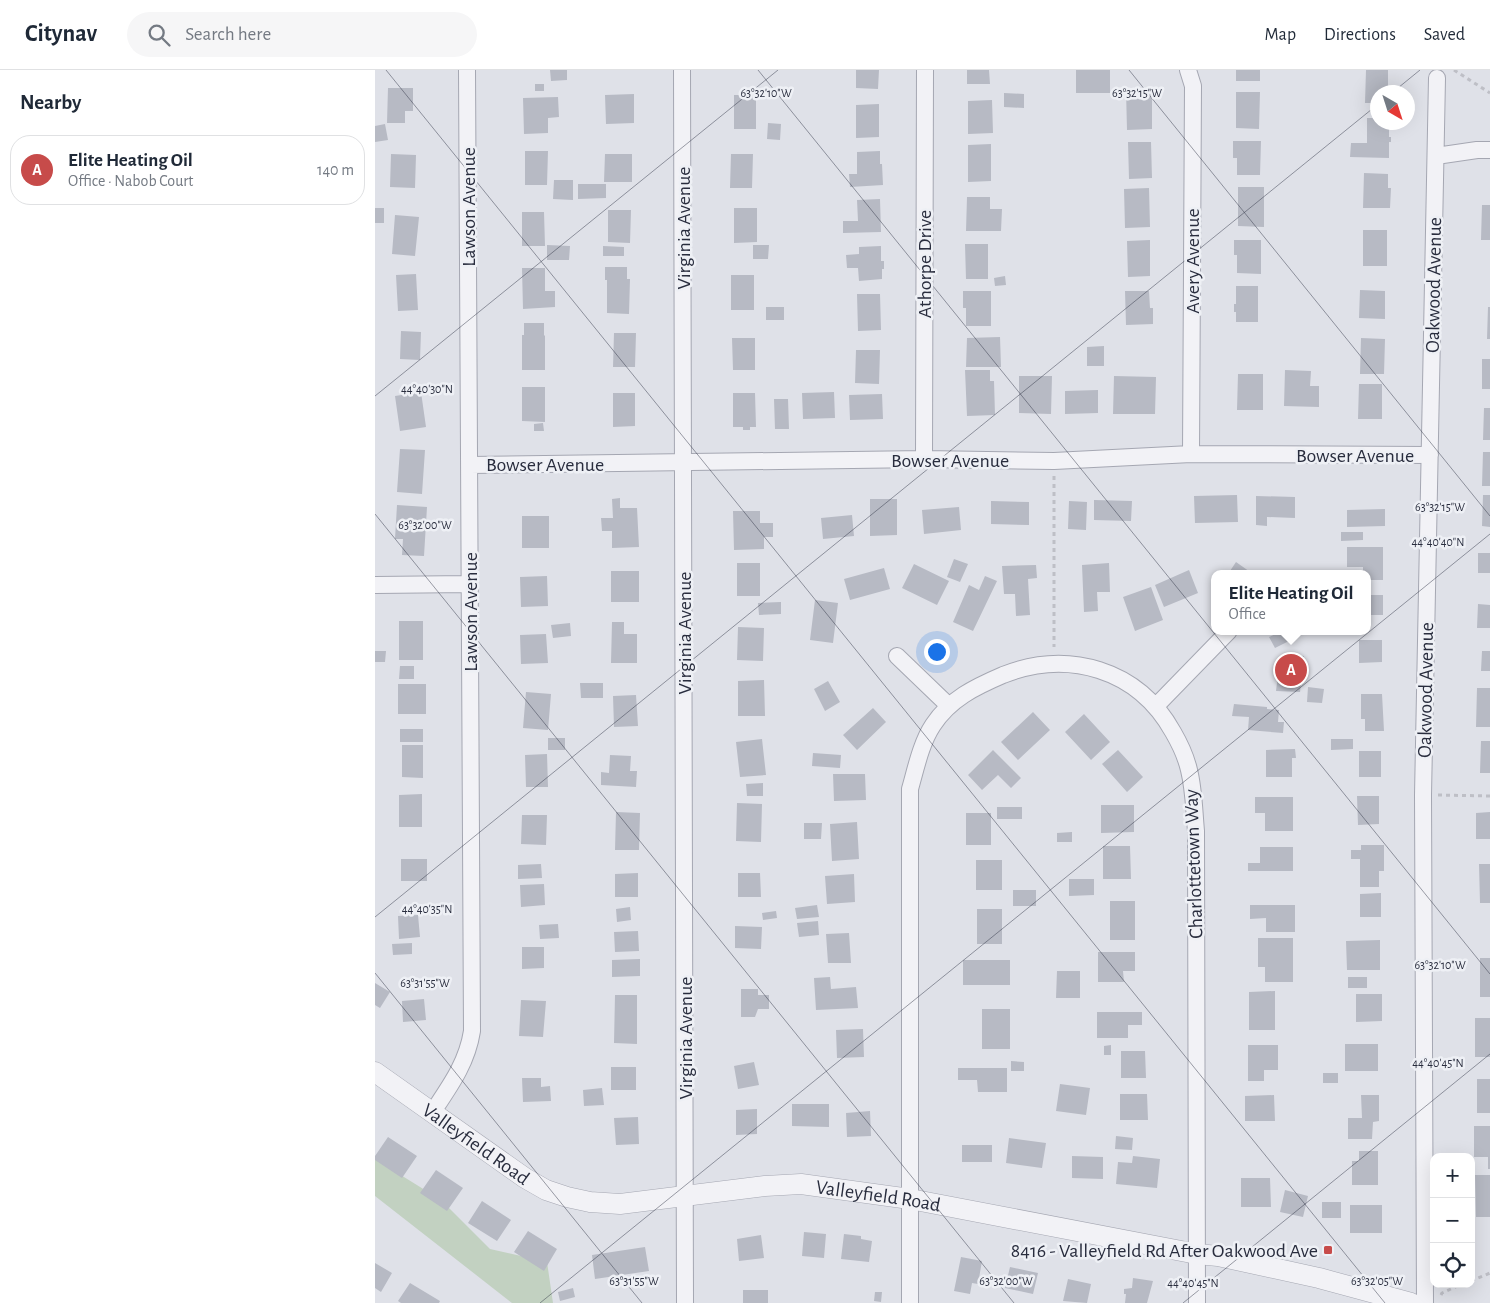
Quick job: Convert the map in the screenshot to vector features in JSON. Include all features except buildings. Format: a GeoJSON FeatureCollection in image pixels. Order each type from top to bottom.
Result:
{"type":"FeatureCollection","features":[{"type":"Feature","properties":{"kind":"street","name":"Lawson Avenue"},"geometry":{"type":"LineString","coordinates":[[432,1113],[456,1077],[469,1049],[473,1031],[467,70]]}},
{"type":"Feature","properties":{"kind":"street","name":"Virginia Avenue"},"geometry":{"type":"LineString","coordinates":[[682,70],[685,1303]]}},
{"type":"Feature","properties":{"kind":"street","name":"Athorpe Drive"},"geometry":{"type":"LineString","coordinates":[[924,458],[925,70]]}},
{"type":"Feature","properties":{"kind":"street","name":"Avery Avenue"},"geometry":{"type":"LineString","coordinates":[[1188,70],[1193,86],[1191,454]]}},
{"type":"Feature","properties":{"kind":"street","name":"Oakwood Avenue"},"geometry":{"type":"LineString","coordinates":[[1432,1300],[1423,795],[1437,78]]}},
{"type":"Feature","properties":{"kind":"street"},"geometry":{"type":"LineString","coordinates":[[1435,156],[1490,150]]}},
{"type":"Feature","properties":{"kind":"street","name":"Bowser Avenue"},"geometry":{"type":"LineString","coordinates":[[470,465],[924,458],[1054,461],[1191,454],[1430,455]]}},
{"type":"Feature","properties":{"kind":"street"},"geometry":{"type":"LineString","coordinates":[[375,585],[469,584]]}},
{"type":"Feature","properties":{"kind":"street"},"geometry":{"type":"LineString","coordinates":[[1156,706],[1225,635]]}},
{"type":"Feature","properties":{"kind":"street"},"geometry":{"type":"LineString","coordinates":[[897,656],[948,705]]}},
{"type":"Feature","properties":{"kind":"street","name":"Charlottetown Way"},"geometry":{"type":"LineString","coordinates":[[910,1303],[910,789],[917,762],[929,732],[948,705],[968,692],[1003,675],[1031,666],[1055,663],[1093,668],[1121,678],[1137,688],[1156,706],[1168,722],[1181,746],[1189,769],[1194,795],[1196,831],[1197,1303]]}},
{"type":"Feature","properties":{"kind":"street","name":"Valleyfield Road"},"geometry":{"type":"LineString","coordinates":[[375,1072],[525,1178],[546,1190],[567,1197],[590,1202],[620,1204],[765,1186],[801,1184],[910,1199],[1197,1254],[1218,1256],[1319,1278],[1411,1303]]}},
{"type":"Feature","properties":{"kind":"path"},"geometry":{"type":"LineString","coordinates":[[1454,70],[1490,93]]}},
{"type":"Feature","properties":{"kind":"path"},"geometry":{"type":"LineString","coordinates":[[1054,461],[1055,663]]}},
{"type":"Feature","properties":{"kind":"path"},"geometry":{"type":"LineString","coordinates":[[1423,795],[1490,796]]}},
{"type":"Feature","properties":{"kind":"path"},"geometry":{"type":"LineString","coordinates":[[1475,1279],[1490,1273]]}},
{"type":"Feature","properties":{"kind":"path"},"geometry":{"type":"LineString","coordinates":[[1432,1300],[1454,1288]]}},
{"type":"Feature","properties":{"kind":"green space"},"geometry":{"type":"Polygon","coordinates":[[[375,1159],[441,1200],[490,1249],[547,1262],[553,1303],[512,1303],[375,1196],[375,1159]]]}},
{"type":"Feature","properties":{"kind":"place","name":"Elite Heating Oil"},"geometry":{"type":"Point","coordinates":[1291,670]}},
{"type":"Feature","properties":{"kind":"place","name":"8416 - Valleyfield Rd After Oakwood Ave"},"geometry":{"type":"Point","coordinates":[1328,1250]}}]}
